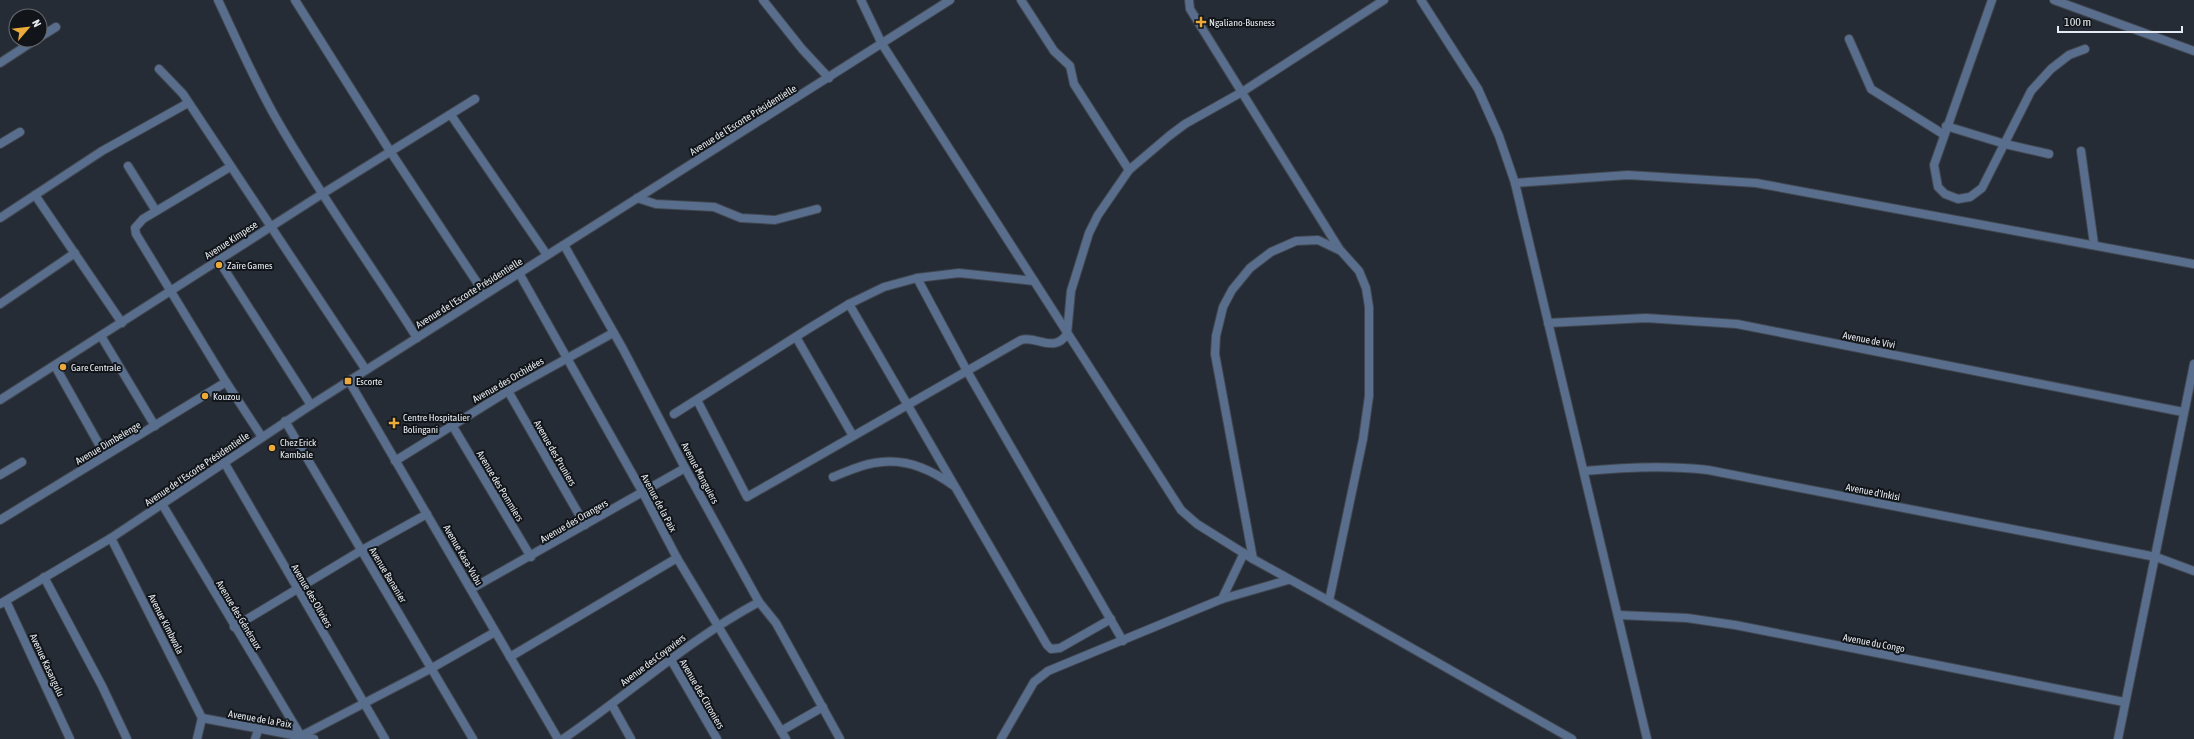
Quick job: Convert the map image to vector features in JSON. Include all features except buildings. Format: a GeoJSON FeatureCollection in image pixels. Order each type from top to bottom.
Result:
{"type":"FeatureCollection","features":[{"type":"Feature","properties":{"kind":"street"},"geometry":{"type":"LineString","coordinates":[[218,0],[276,119],[322,194],[356,242],[417,338]]}},
{"type":"Feature","properties":{"kind":"street"},"geometry":{"type":"LineString","coordinates":[[295,0],[390,151],[484,294]]}},
{"type":"Feature","properties":{"kind":"street"},"geometry":{"type":"LineString","coordinates":[[763,0],[802,49],[829,78]]}},
{"type":"Feature","properties":{"kind":"street"},"geometry":{"type":"LineString","coordinates":[[861,0],[882,44],[1181,510],[1197,524],[1288,580],[1329,601],[1572,739]]}},
{"type":"Feature","properties":{"kind":"street","name":"Avenue de l'Escorte Présidentielle"},"geometry":{"type":"LineString","coordinates":[[3,603],[111,538],[311,404],[829,78],[950,0]]}},
{"type":"Feature","properties":{"kind":"street"},"geometry":{"type":"LineString","coordinates":[[1021,0],[1054,51],[1070,66],[1074,84],[1129,170]]}},
{"type":"Feature","properties":{"kind":"street"},"geometry":{"type":"LineString","coordinates":[[1189,0],[1190,9],[1340,251],[1359,271],[1366,288],[1369,307],[1369,396],[1363,439],[1329,601]]}},
{"type":"Feature","properties":{"kind":"street"},"geometry":{"type":"LineString","coordinates":[[697,400],[747,497],[1021,340],[1028,338],[1049,344],[1062,339],[1067,334],[1071,291],[1089,233],[1098,215],[1129,170],[1174,132],[1242,92],[1384,0]]}},
{"type":"Feature","properties":{"kind":"street"},"geometry":{"type":"LineString","coordinates":[[1421,0],[1478,89],[1499,136],[1515,183],[1647,739]]}},
{"type":"Feature","properties":{"kind":"street"},"geometry":{"type":"LineString","coordinates":[[1992,0],[1946,126],[1934,165],[1935,178],[1938,187],[1945,194],[1958,200],[1970,197],[1982,188],[2030,91],[2057,64],[2069,55],[2085,49]]}},
{"type":"Feature","properties":{"kind":"street"},"geometry":{"type":"LineString","coordinates":[[2054,0],[2194,51]]}},
{"type":"Feature","properties":{"kind":"street"},"geometry":{"type":"LineString","coordinates":[[48,32],[56,27]]}},
{"type":"Feature","properties":{"kind":"street"},"geometry":{"type":"LineString","coordinates":[[1849,39],[1871,90],[1944,134]]}},
{"type":"Feature","properties":{"kind":"street"},"geometry":{"type":"LineString","coordinates":[[0,63],[23,48]]}},
{"type":"Feature","properties":{"kind":"street"},"geometry":{"type":"LineString","coordinates":[[159,69],[188,103],[269,227],[366,370]]}},
{"type":"Feature","properties":{"kind":"street","name":"Avenue Kimpese"},"geometry":{"type":"LineString","coordinates":[[0,400],[219,261],[269,227],[475,99]]}},
{"type":"Feature","properties":{"kind":"street"},"geometry":{"type":"LineString","coordinates":[[0,218],[102,151],[188,103]]}},
{"type":"Feature","properties":{"kind":"street"},"geometry":{"type":"LineString","coordinates":[[451,114],[547,255]]}},
{"type":"Feature","properties":{"kind":"street"},"geometry":{"type":"LineString","coordinates":[[1946,126],[2005,144],[2049,154]]}},
{"type":"Feature","properties":{"kind":"street"},"geometry":{"type":"LineString","coordinates":[[0,144],[20,132]]}},
{"type":"Feature","properties":{"kind":"street"},"geometry":{"type":"LineString","coordinates":[[2081,151],[2094,244]]}},
{"type":"Feature","properties":{"kind":"street"},"geometry":{"type":"LineString","coordinates":[[128,166],[156,211]]}},
{"type":"Feature","properties":{"kind":"street"},"geometry":{"type":"LineString","coordinates":[[230,167],[137,224],[136,234],[169,292],[262,437]]}},
{"type":"Feature","properties":{"kind":"street"},"geometry":{"type":"LineString","coordinates":[[1515,183],[1650,175],[1756,183],[2094,244],[2194,264]]}},
{"type":"Feature","properties":{"kind":"street"},"geometry":{"type":"LineString","coordinates":[[35,195],[122,323]]}},
{"type":"Feature","properties":{"kind":"street"},"geometry":{"type":"LineString","coordinates":[[637,198],[656,204],[714,207],[741,218],[775,220],[817,209]]}},
{"type":"Feature","properties":{"kind":"street"},"geometry":{"type":"LineString","coordinates":[[1253,559],[1215,354],[1216,336],[1223,307],[1232,290],[1250,268],[1271,252],[1296,241],[1318,240],[1340,251]]}},
{"type":"Feature","properties":{"kind":"street","name":"Avenue Manguiers"},"geometry":{"type":"LineString","coordinates":[[564,245],[759,602],[776,623],[840,739]]}},
{"type":"Feature","properties":{"kind":"street"},"geometry":{"type":"LineString","coordinates":[[0,304],[75,253]]}},
{"type":"Feature","properties":{"kind":"street"},"geometry":{"type":"LineString","coordinates":[[219,261],[311,404]]}},
{"type":"Feature","properties":{"kind":"street","name":"Avenue de la Paix"},"geometry":{"type":"LineString","coordinates":[[519,273],[643,493],[677,558],[786,739]]}},
{"type":"Feature","properties":{"kind":"street"},"geometry":{"type":"LineString","coordinates":[[674,414],[849,304],[875,290],[917,278],[959,273],[1034,281]]}},
{"type":"Feature","properties":{"kind":"street"},"geometry":{"type":"LineString","coordinates":[[917,278],[967,371],[1123,641]]}},
{"type":"Feature","properties":{"kind":"street"},"geometry":{"type":"LineString","coordinates":[[849,304],[1051,649],[1060,648],[1111,619]]}},
{"type":"Feature","properties":{"kind":"street","name":"Avenue de Vivi"},"geometry":{"type":"LineString","coordinates":[[1548,323],[1646,318],[1738,324],[2184,412]]}},
{"type":"Feature","properties":{"kind":"street","name":"Avenue des Orchidées"},"geometry":{"type":"LineString","coordinates":[[395,461],[508,391],[613,333]]}},
{"type":"Feature","properties":{"kind":"street"},"geometry":{"type":"LineString","coordinates":[[101,336],[155,426]]}},
{"type":"Feature","properties":{"kind":"street"},"geometry":{"type":"LineString","coordinates":[[796,337],[853,436]]}},
{"type":"Feature","properties":{"kind":"street"},"geometry":{"type":"LineString","coordinates":[[2118,739],[2124,702],[2156,557],[2194,364]]}},
{"type":"Feature","properties":{"kind":"street"},"geometry":{"type":"LineString","coordinates":[[55,366],[105,455]]}},
{"type":"Feature","properties":{"kind":"street","name":"Avenue Kasa-Vubu"},"geometry":{"type":"LineString","coordinates":[[349,381],[558,739]]}},
{"type":"Feature","properties":{"kind":"street","name":"Avenue Dimbelenge"},"geometry":{"type":"LineString","coordinates":[[0,520],[226,382]]}},
{"type":"Feature","properties":{"kind":"street","name":"Avenue des Pruniers"},"geometry":{"type":"LineString","coordinates":[[508,391],[585,525]]}},
{"type":"Feature","properties":{"kind":"street","name":"Avenue Bananier"},"geometry":{"type":"LineString","coordinates":[[285,421],[473,739]]}},
{"type":"Feature","properties":{"kind":"street","name":"Avenue des Pommiers"},"geometry":{"type":"LineString","coordinates":[[452,425],[531,557]]}},
{"type":"Feature","properties":{"kind":"street"},"geometry":{"type":"LineString","coordinates":[[0,474],[22,462]]}},
{"type":"Feature","properties":{"kind":"street","name":"Avenue des Oliviers"},"geometry":{"type":"LineString","coordinates":[[224,462],[363,704],[385,739]]}},
{"type":"Feature","properties":{"kind":"street"},"geometry":{"type":"LineString","coordinates":[[833,477],[874,462],[904,462],[932,472],[958,489]]}},
{"type":"Feature","properties":{"kind":"street","name":"Avenue d'Inkisi"},"geometry":{"type":"LineString","coordinates":[[1584,471],[1620,468],[1686,467],[1708,470],[2156,557],[2194,571]]}},
{"type":"Feature","properties":{"kind":"street","name":"Avenue des Orangers"},"geometry":{"type":"LineString","coordinates":[[471,589],[531,557],[685,468]]}},
{"type":"Feature","properties":{"kind":"street","name":"Avenue des Généraux"},"geometry":{"type":"LineString","coordinates":[[162,504],[234,627],[301,736]]}},
{"type":"Feature","properties":{"kind":"street"},"geometry":{"type":"LineString","coordinates":[[234,627],[362,550],[427,514]]}},
{"type":"Feature","properties":{"kind":"street","name":"Avenue Kimbwala"},"geometry":{"type":"LineString","coordinates":[[111,538],[202,718]]}},
{"type":"Feature","properties":{"kind":"street"},"geometry":{"type":"LineString","coordinates":[[1222,599],[1244,553]]}},
{"type":"Feature","properties":{"kind":"street"},"geometry":{"type":"LineString","coordinates":[[510,657],[677,558]]}},
{"type":"Feature","properties":{"kind":"street"},"geometry":{"type":"LineString","coordinates":[[44,577],[102,686],[127,739]]}},
{"type":"Feature","properties":{"kind":"street"},"geometry":{"type":"LineString","coordinates":[[1001,739],[1034,682],[1040,676],[1222,599],[1288,580]]}},
{"type":"Feature","properties":{"kind":"street","name":"Avenue des Coyaviers"},"geometry":{"type":"LineString","coordinates":[[563,739],[612,705],[670,658],[717,626],[759,602]]}},
{"type":"Feature","properties":{"kind":"street","name":"Avenue Kasangulu"},"geometry":{"type":"LineString","coordinates":[[3,603],[70,739]]}},
{"type":"Feature","properties":{"kind":"street","name":"Avenue du Congo"},"geometry":{"type":"LineString","coordinates":[[1618,615],[1687,618],[1735,625],[2124,702]]}},
{"type":"Feature","properties":{"kind":"street"},"geometry":{"type":"LineString","coordinates":[[301,736],[432,668],[495,632]]}},
{"type":"Feature","properties":{"kind":"street","name":"Avenue des Citroniers"},"geometry":{"type":"LineString","coordinates":[[670,658],[717,739]]}},
{"type":"Feature","properties":{"kind":"street"},"geometry":{"type":"LineString","coordinates":[[612,705],[631,739]]}},
{"type":"Feature","properties":{"kind":"street"},"geometry":{"type":"LineString","coordinates":[[781,731],[823,707]]}},
{"type":"Feature","properties":{"kind":"street"},"geometry":{"type":"LineString","coordinates":[[197,739],[202,718]]}},
{"type":"Feature","properties":{"kind":"street","name":"Avenue de la Paix"},"geometry":{"type":"LineString","coordinates":[[202,718],[314,739]]}},
{"type":"Feature","properties":{"kind":"street"},"geometry":{"type":"LineString","coordinates":[[255,739],[260,728]]}},
{"type":"Feature","properties":{"kind":"place","name":"Ngaliano-Busness"},"geometry":{"type":"Point","coordinates":[1201,22]}},
{"type":"Feature","properties":{"kind":"place","name":"Zaïre Games"},"geometry":{"type":"Point","coordinates":[219,265]}},
{"type":"Feature","properties":{"kind":"place","name":"Gare Centrale"},"geometry":{"type":"Point","coordinates":[63,367]}},
{"type":"Feature","properties":{"kind":"place","name":"Escorte"},"geometry":{"type":"Point","coordinates":[348,381]}},
{"type":"Feature","properties":{"kind":"place","name":"Kouzou"},"geometry":{"type":"Point","coordinates":[205,396]}},
{"type":"Feature","properties":{"kind":"place","name":"Centre Hospitalier Bolingani"},"geometry":{"type":"Point","coordinates":[394,423]}},
{"type":"Feature","properties":{"kind":"place","name":"Chez Erick Kambale"},"geometry":{"type":"Point","coordinates":[272,448]}}]}
